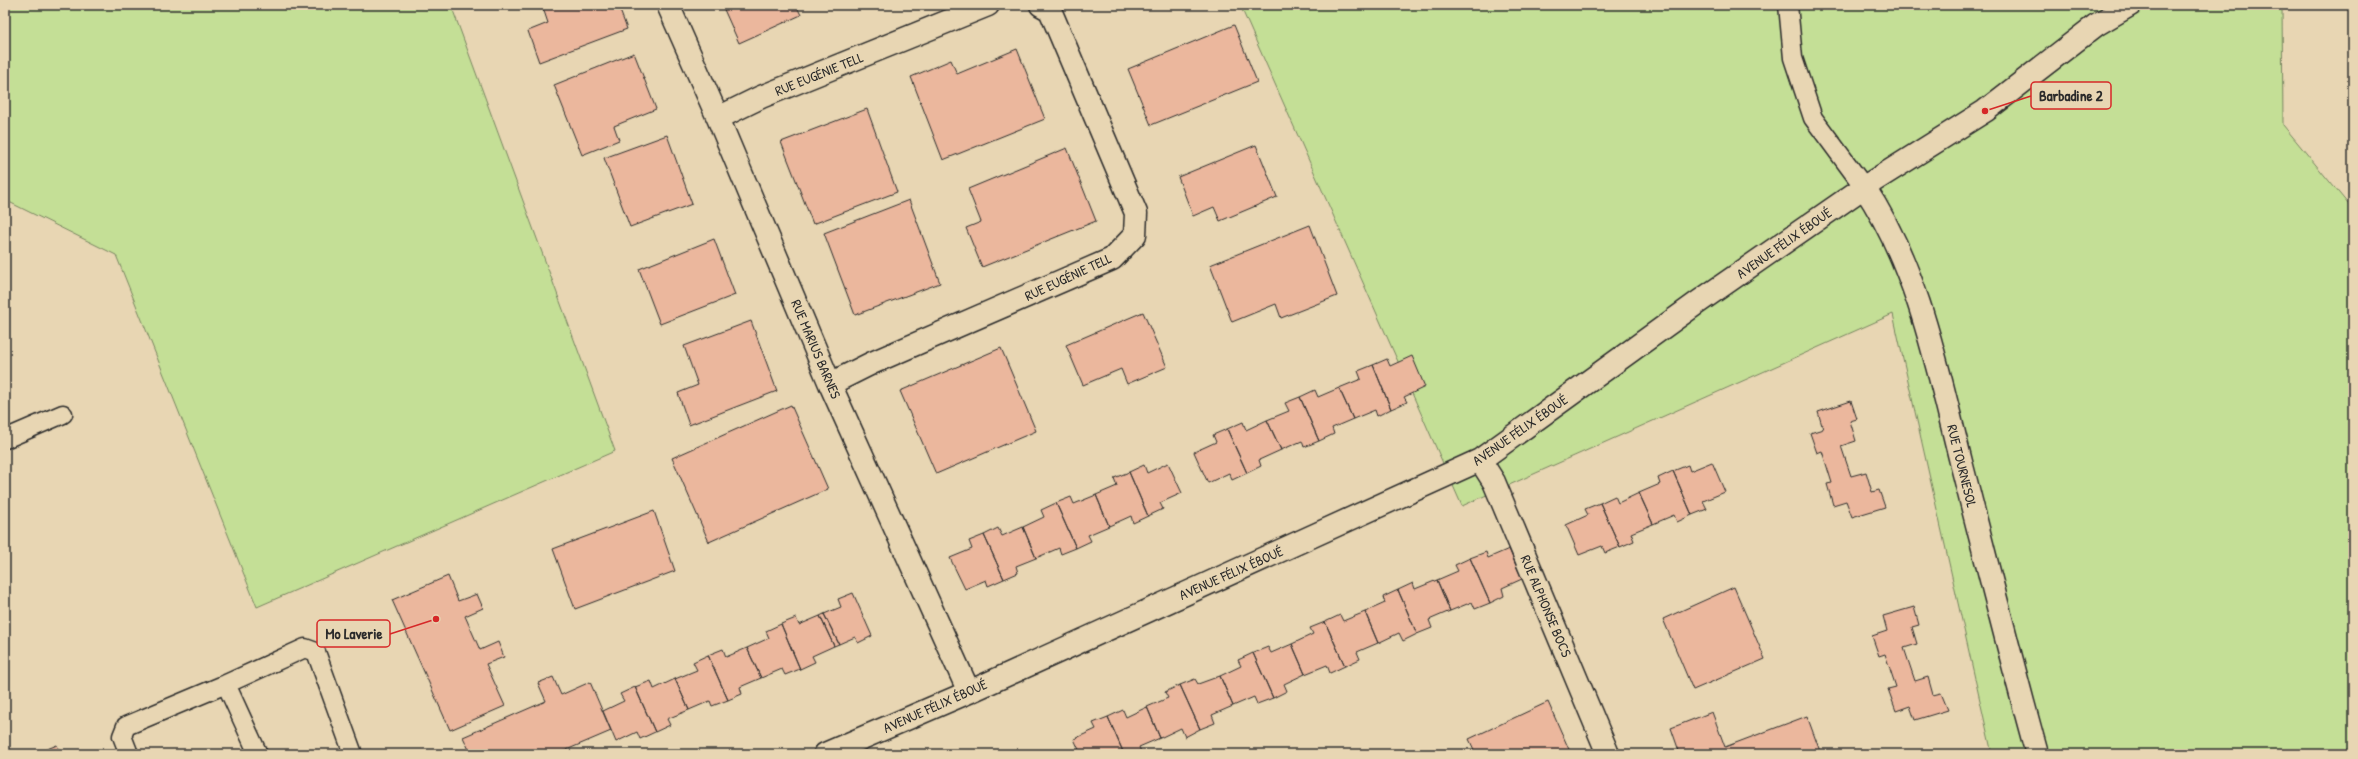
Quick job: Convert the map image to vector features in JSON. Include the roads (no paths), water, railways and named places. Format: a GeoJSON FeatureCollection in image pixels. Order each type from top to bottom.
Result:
{"type":"FeatureCollection","features":[{"type":"Feature","properties":{"kind":"street","name":"RUE MARIUS BARNES"},"geometry":{"type":"LineString","coordinates":[[668,5],[718,118],[830,384],[968,692]]}},
{"type":"Feature","properties":{"kind":"street","name":"RUE EUGÉNIE TELL"},"geometry":{"type":"LineString","coordinates":[[718,118],[761,97],[988,5]]}},
{"type":"Feature","properties":{"kind":"street","name":"RUE EUGÉNIE TELL"},"geometry":{"type":"LineString","coordinates":[[830,384],[872,363],[1112,259],[1135,235],[1136,213],[1050,10],[1041,5]]}},
{"type":"Feature","properties":{"kind":"street","name":"AVENUE FÉLIX ÉBOUÉ"},"geometry":{"type":"LineString","coordinates":[[825,754],[968,692],[1480,460],[1697,303],[1864,187],[1985,111],[2096,25],[2130,5]]}},
{"type":"Feature","properties":{"kind":"street","name":"RUE TOURNESOL"},"geometry":{"type":"LineString","coordinates":[[1864,187],[1884,216],[1926,324],[2005,636],[2037,754]]}},
{"type":"Feature","properties":{"kind":"street","name":"RUE ALPHONSE BOCS"},"geometry":{"type":"LineString","coordinates":[[1480,460],[1494,482],[1608,754]]}},
{"type":"Feature","properties":{"kind":"lane"},"geometry":{"type":"LineString","coordinates":[[1788,5],[1793,58],[1813,118],[1864,187]]}},
{"type":"Feature","properties":{"kind":"lane"},"geometry":{"type":"LineString","coordinates":[[5,439],[63,414]]}},
{"type":"Feature","properties":{"kind":"lane"},"geometry":{"type":"LineString","coordinates":[[129,754],[122,736],[126,726],[226,684],[305,648],[316,652],[353,754]]}},
{"type":"Feature","properties":{"kind":"lane"},"geometry":{"type":"LineString","coordinates":[[226,684],[258,754]]}},
{"type":"Feature","properties":{"kind":"place","name":"Barbadine 2"},"geometry":{"type":"Point","coordinates":[1985,111]}},
{"type":"Feature","properties":{"kind":"place","name":"Mo Laverie"},"geometry":{"type":"Point","coordinates":[436,619]}}]}
